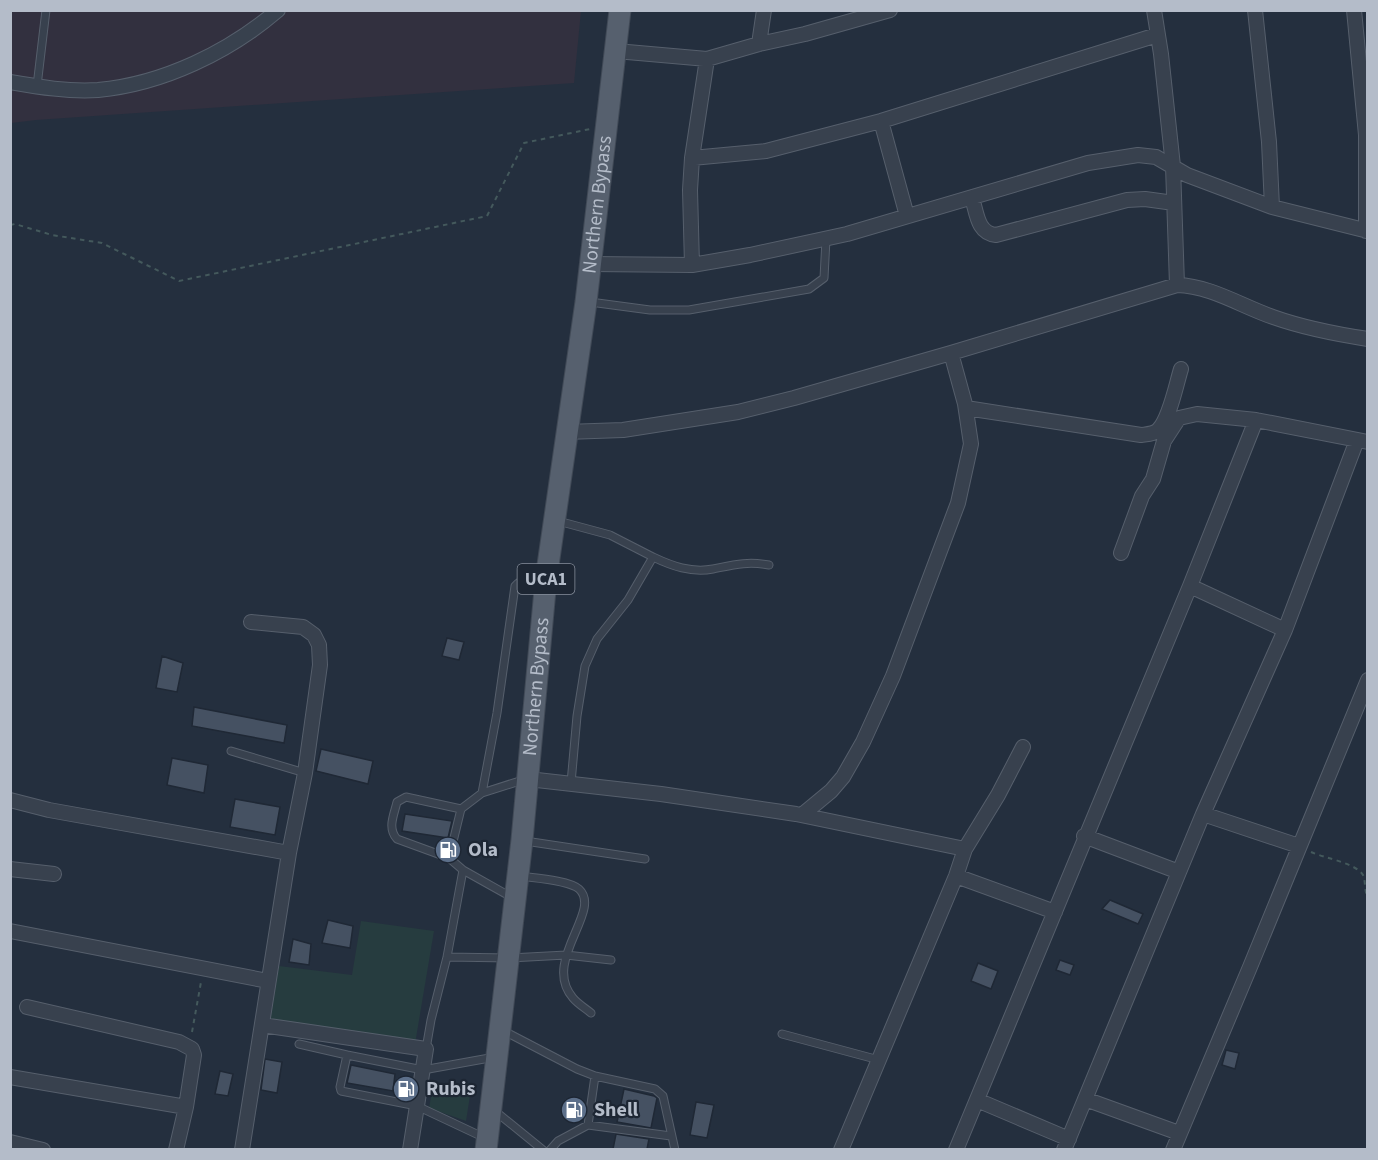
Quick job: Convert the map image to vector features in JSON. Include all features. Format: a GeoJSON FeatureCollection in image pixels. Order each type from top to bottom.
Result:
{"type":"FeatureCollection","features":[{"type":"Feature","properties":{"kind":"main road","name":"Northern Bypass"},"geometry":{"type":"LineString","coordinates":[[487,1144],[496,1056],[510,958],[546,579],[591,264],[620,10]]}},
{"type":"Feature","properties":{"kind":"street"},"geometry":{"type":"LineString","coordinates":[[10,82],[72,90],[98,90],[122,86],[170,72],[226,47],[253,30],[278,10]]}},
{"type":"Feature","properties":{"kind":"street"},"geometry":{"type":"LineString","coordinates":[[759,44],[764,10]]}},
{"type":"Feature","properties":{"kind":"street"},"geometry":{"type":"LineString","coordinates":[[616,51],[707,59],[890,10]]}},
{"type":"Feature","properties":{"kind":"street"},"geometry":{"type":"LineString","coordinates":[[1154,10],[1173,166],[1177,285]]}},
{"type":"Feature","properties":{"kind":"street"},"geometry":{"type":"LineString","coordinates":[[1255,10],[1269,142],[1272,207]]}},
{"type":"Feature","properties":{"kind":"street"},"geometry":{"type":"LineString","coordinates":[[591,264],[692,265],[750,255],[826,239],[1088,163],[1127,156],[1156,157],[1187,175],[1272,207],[1367,231],[1366,135],[1354,10]]}},
{"type":"Feature","properties":{"kind":"street"},"geometry":{"type":"LineString","coordinates":[[692,158],[766,151],[881,120],[1157,35]]}},
{"type":"Feature","properties":{"kind":"street"},"geometry":{"type":"LineString","coordinates":[[692,265],[690,190],[692,158],[707,59]]}},
{"type":"Feature","properties":{"kind":"street"},"geometry":{"type":"LineString","coordinates":[[881,120],[907,216]]}},
{"type":"Feature","properties":{"kind":"street"},"geometry":{"type":"LineString","coordinates":[[972,198],[982,230],[987,234],[996,234],[1127,200],[1145,199],[1174,203]]}},
{"type":"Feature","properties":{"kind":"street"},"geometry":{"type":"LineString","coordinates":[[566,432],[623,430],[738,412],[951,353],[1177,285],[1198,288],[1271,317],[1319,331],[1368,339]]}},
{"type":"Feature","properties":{"kind":"street"},"geometry":{"type":"LineString","coordinates":[[802,815],[831,791],[843,777],[863,742],[894,676],[958,503],[971,444],[966,408],[951,353]]}},
{"type":"Feature","properties":{"kind":"street"},"geometry":{"type":"LineString","coordinates":[[966,408],[1142,435],[1153,433],[1160,428],[1181,369]]}},
{"type":"Feature","properties":{"kind":"street"},"geometry":{"type":"LineString","coordinates":[[977,1100],[1066,1144],[1203,814],[1285,630],[1362,441],[1256,420],[1197,414],[1179,418],[1164,441],[1153,479],[1142,496],[1121,553]]}},
{"type":"Feature","properties":{"kind":"street"},"geometry":{"type":"LineString","coordinates":[[956,1149],[1055,912],[1084,836],[1190,586],[1256,420]]}},
{"type":"Feature","properties":{"kind":"street"},"geometry":{"type":"LineString","coordinates":[[1190,586],[1285,630]]}},
{"type":"Feature","properties":{"kind":"street"},"geometry":{"type":"LineString","coordinates":[[242,1149],[289,853],[305,773],[320,665],[319,645],[314,635],[303,627],[251,622]]}},
{"type":"Feature","properties":{"kind":"street"},"geometry":{"type":"LineString","coordinates":[[1173,1149],[1368,680]]}},
{"type":"Feature","properties":{"kind":"street"},"geometry":{"type":"LineString","coordinates":[[841,1149],[956,876],[965,849],[998,795],[1023,747]]}},
{"type":"Feature","properties":{"kind":"street"},"geometry":{"type":"LineString","coordinates":[[528,779],[661,794],[802,815],[965,849]]}},
{"type":"Feature","properties":{"kind":"street"},"geometry":{"type":"LineString","coordinates":[[10,800],[49,810],[289,853]]}},
{"type":"Feature","properties":{"kind":"street"},"geometry":{"type":"LineString","coordinates":[[1203,814],[1299,846]]}},
{"type":"Feature","properties":{"kind":"street"},"geometry":{"type":"LineString","coordinates":[[1084,836],[1179,872]]}},
{"type":"Feature","properties":{"kind":"street"},"geometry":{"type":"LineString","coordinates":[[10,869],[54,874]]}},
{"type":"Feature","properties":{"kind":"street"},"geometry":{"type":"LineString","coordinates":[[956,876],[1055,912]]}},
{"type":"Feature","properties":{"kind":"street"},"geometry":{"type":"LineString","coordinates":[[10,930],[268,981]]}},
{"type":"Feature","properties":{"kind":"street"},"geometry":{"type":"LineString","coordinates":[[27,1007],[189,1046],[194,1055],[186,1107],[176,1149]]}},
{"type":"Feature","properties":{"kind":"street"},"geometry":{"type":"LineString","coordinates":[[262,1024],[426,1049],[410,1149]]}},
{"type":"Feature","properties":{"kind":"street"},"geometry":{"type":"LineString","coordinates":[[10,1077],[186,1107]]}},
{"type":"Feature","properties":{"kind":"street"},"geometry":{"type":"LineString","coordinates":[[1085,1099],[1179,1133]]}},
{"type":"Feature","properties":{"kind":"street"},"geometry":{"type":"LineString","coordinates":[[10,1142],[43,1149]]}},
{"type":"Feature","properties":{"kind":"lane"},"geometry":{"type":"LineString","coordinates":[[37,86],[46,10]]}},
{"type":"Feature","properties":{"kind":"lane"},"geometry":{"type":"LineString","coordinates":[[586,302],[650,310],[689,310],[809,289],[825,278],[826,239]]}},
{"type":"Feature","properties":{"kind":"lane"},"geometry":{"type":"LineString","coordinates":[[553,520],[610,535],[678,568],[710,569],[735,563],[769,565]]}},
{"type":"Feature","properties":{"kind":"lane"},"geometry":{"type":"LineString","coordinates":[[571,783],[577,717],[585,666],[597,639],[628,600],[653,557]]}},
{"type":"Feature","properties":{"kind":"lane"},"geometry":{"type":"LineString","coordinates":[[482,792],[497,713],[515,586],[521,580],[528,578],[546,579]]}},
{"type":"Feature","properties":{"kind":"lane"},"geometry":{"type":"LineString","coordinates":[[231,751],[305,773]]}},
{"type":"Feature","properties":{"kind":"lane"},"geometry":{"type":"LineString","coordinates":[[449,858],[461,809],[482,792],[528,779]]}},
{"type":"Feature","properties":{"kind":"lane"},"geometry":{"type":"LineString","coordinates":[[461,809],[406,796],[397,802],[390,828],[397,839],[449,858],[463,870],[516,900]]}},
{"type":"Feature","properties":{"kind":"lane"},"geometry":{"type":"LineString","coordinates":[[522,840],[645,859]]}},
{"type":"Feature","properties":{"kind":"lane"},"geometry":{"type":"LineString","coordinates":[[426,1049],[447,957],[463,870]]}},
{"type":"Feature","properties":{"kind":"lane"},"geometry":{"type":"LineString","coordinates":[[518,876],[563,883],[578,888],[583,895],[584,914],[566,955],[563,972],[566,986],[573,998],[591,1013]]}},
{"type":"Feature","properties":{"kind":"lane"},"geometry":{"type":"LineString","coordinates":[[447,957],[510,958],[566,955],[611,960]]}},
{"type":"Feature","properties":{"kind":"lane"},"geometry":{"type":"LineString","coordinates":[[500,1029],[595,1076],[655,1089],[663,1096],[675,1149]]}},
{"type":"Feature","properties":{"kind":"lane"},"geometry":{"type":"LineString","coordinates":[[782,1034],[879,1060]]}},
{"type":"Feature","properties":{"kind":"lane"},"geometry":{"type":"LineString","coordinates":[[299,1044],[423,1071],[496,1056]]}},
{"type":"Feature","properties":{"kind":"lane"},"geometry":{"type":"LineString","coordinates":[[347,1055],[341,1091],[417,1106],[487,1144]]}},
{"type":"Feature","properties":{"kind":"lane"},"geometry":{"type":"LineString","coordinates":[[588,1125],[595,1076]]}},
{"type":"Feature","properties":{"kind":"lane"},"geometry":{"type":"LineString","coordinates":[[490,1108],[543,1149]]}},
{"type":"Feature","properties":{"kind":"lane"},"geometry":{"type":"LineString","coordinates":[[550,1149],[558,1141],[588,1125],[671,1136]]}},
{"type":"Feature","properties":{"kind":"path"},"geometry":{"type":"LineString","coordinates":[[10,225],[15,224],[52,235],[102,243],[179,281],[488,216],[524,143],[607,125]]}},
{"type":"Feature","properties":{"kind":"path"},"geometry":{"type":"LineString","coordinates":[[1299,846],[1361,872],[1368,898]]}},
{"type":"Feature","properties":{"kind":"path"},"geometry":{"type":"LineString","coordinates":[[189,1046],[204,967]]}},
{"type":"Feature","properties":{"kind":"shaded area"},"geometry":{"type":"Polygon","coordinates":[[[10,11],[581,11],[574,83],[11,123],[10,11]]]}},
{"type":"Feature","properties":{"kind":"green space"},"geometry":{"type":"Polygon","coordinates":[[[361,921],[434,931],[415,1044],[270,1021],[279,966],[352,975],[361,921]]]}},
{"type":"Feature","properties":{"kind":"green space"},"geometry":{"type":"Polygon","coordinates":[[[472,1083],[466,1121],[429,1108],[433,1086],[472,1083]]]}},
{"type":"Feature","properties":{"kind":"building"},"geometry":{"type":"Polygon","coordinates":[[[447,638],[464,642],[459,660],[442,656],[447,638]]]}},
{"type":"Feature","properties":{"kind":"building"},"geometry":{"type":"Polygon","coordinates":[[[162,656],[183,663],[177,692],[156,688],[162,656]]]}},
{"type":"Feature","properties":{"kind":"building"},"geometry":{"type":"Polygon","coordinates":[[[194,707],[287,725],[284,743],[192,726],[194,707]]]}},
{"type":"Feature","properties":{"kind":"building"},"geometry":{"type":"Polygon","coordinates":[[[321,749],[373,761],[368,784],[316,771],[321,749]]]}},
{"type":"Feature","properties":{"kind":"building"},"geometry":{"type":"Polygon","coordinates":[[[172,758],[208,765],[204,793],[167,785],[172,758]]]}},
{"type":"Feature","properties":{"kind":"building"},"geometry":{"type":"Polygon","coordinates":[[[235,799],[280,807],[275,835],[230,827],[235,799]]]}},
{"type":"Feature","properties":{"kind":"building"},"geometry":{"type":"Polygon","coordinates":[[[405,814],[452,821],[448,838],[402,831],[405,814]]]}},
{"type":"Feature","properties":{"kind":"building"},"geometry":{"type":"Polygon","coordinates":[[[1110,900],[1143,914],[1138,924],[1102,909],[1110,900]]]}},
{"type":"Feature","properties":{"kind":"building"},"geometry":{"type":"Polygon","coordinates":[[[328,920],[353,926],[350,948],[322,943],[328,920]]]}},
{"type":"Feature","properties":{"kind":"building"},"geometry":{"type":"Polygon","coordinates":[[[293,939],[311,944],[309,965],[289,962],[293,939]]]}},
{"type":"Feature","properties":{"kind":"building"},"geometry":{"type":"Polygon","coordinates":[[[1060,960],[1074,965],[1070,975],[1056,970],[1060,960]]]}},
{"type":"Feature","properties":{"kind":"building"},"geometry":{"type":"Polygon","coordinates":[[[978,963],[998,971],[991,989],[971,981],[978,963]]]}},
{"type":"Feature","properties":{"kind":"building"},"geometry":{"type":"Polygon","coordinates":[[[1226,1050],[1239,1053],[1235,1069],[1222,1065],[1226,1050]]]}},
{"type":"Feature","properties":{"kind":"building"},"geometry":{"type":"Polygon","coordinates":[[[265,1059],[282,1062],[277,1093],[261,1090],[265,1059]]]}},
{"type":"Feature","properties":{"kind":"building"},"geometry":{"type":"Polygon","coordinates":[[[351,1065],[395,1074],[393,1091],[347,1083],[351,1065]]]}},
{"type":"Feature","properties":{"kind":"building"},"geometry":{"type":"Polygon","coordinates":[[[220,1071],[233,1074],[228,1096],[215,1094],[220,1071]]]}},
{"type":"Feature","properties":{"kind":"building"},"geometry":{"type":"Polygon","coordinates":[[[624,1089],[657,1098],[651,1128],[617,1122],[624,1089]]]}},
{"type":"Feature","properties":{"kind":"building"},"geometry":{"type":"Polygon","coordinates":[[[696,1102],[714,1105],[707,1138],[690,1135],[696,1102]]]}},
{"type":"Feature","properties":{"kind":"building"},"geometry":{"type":"Polygon","coordinates":[[[616,1134],[649,1139],[647,1149],[613,1149],[616,1134]]]}},
{"type":"Feature","properties":{"kind":"place","name":"Ola"},"geometry":{"type":"Point","coordinates":[448,850]}},
{"type":"Feature","properties":{"kind":"place","name":"Rubis"},"geometry":{"type":"Point","coordinates":[406,1089]}},
{"type":"Feature","properties":{"kind":"place","name":"Shell"},"geometry":{"type":"Point","coordinates":[574,1110]}}]}
